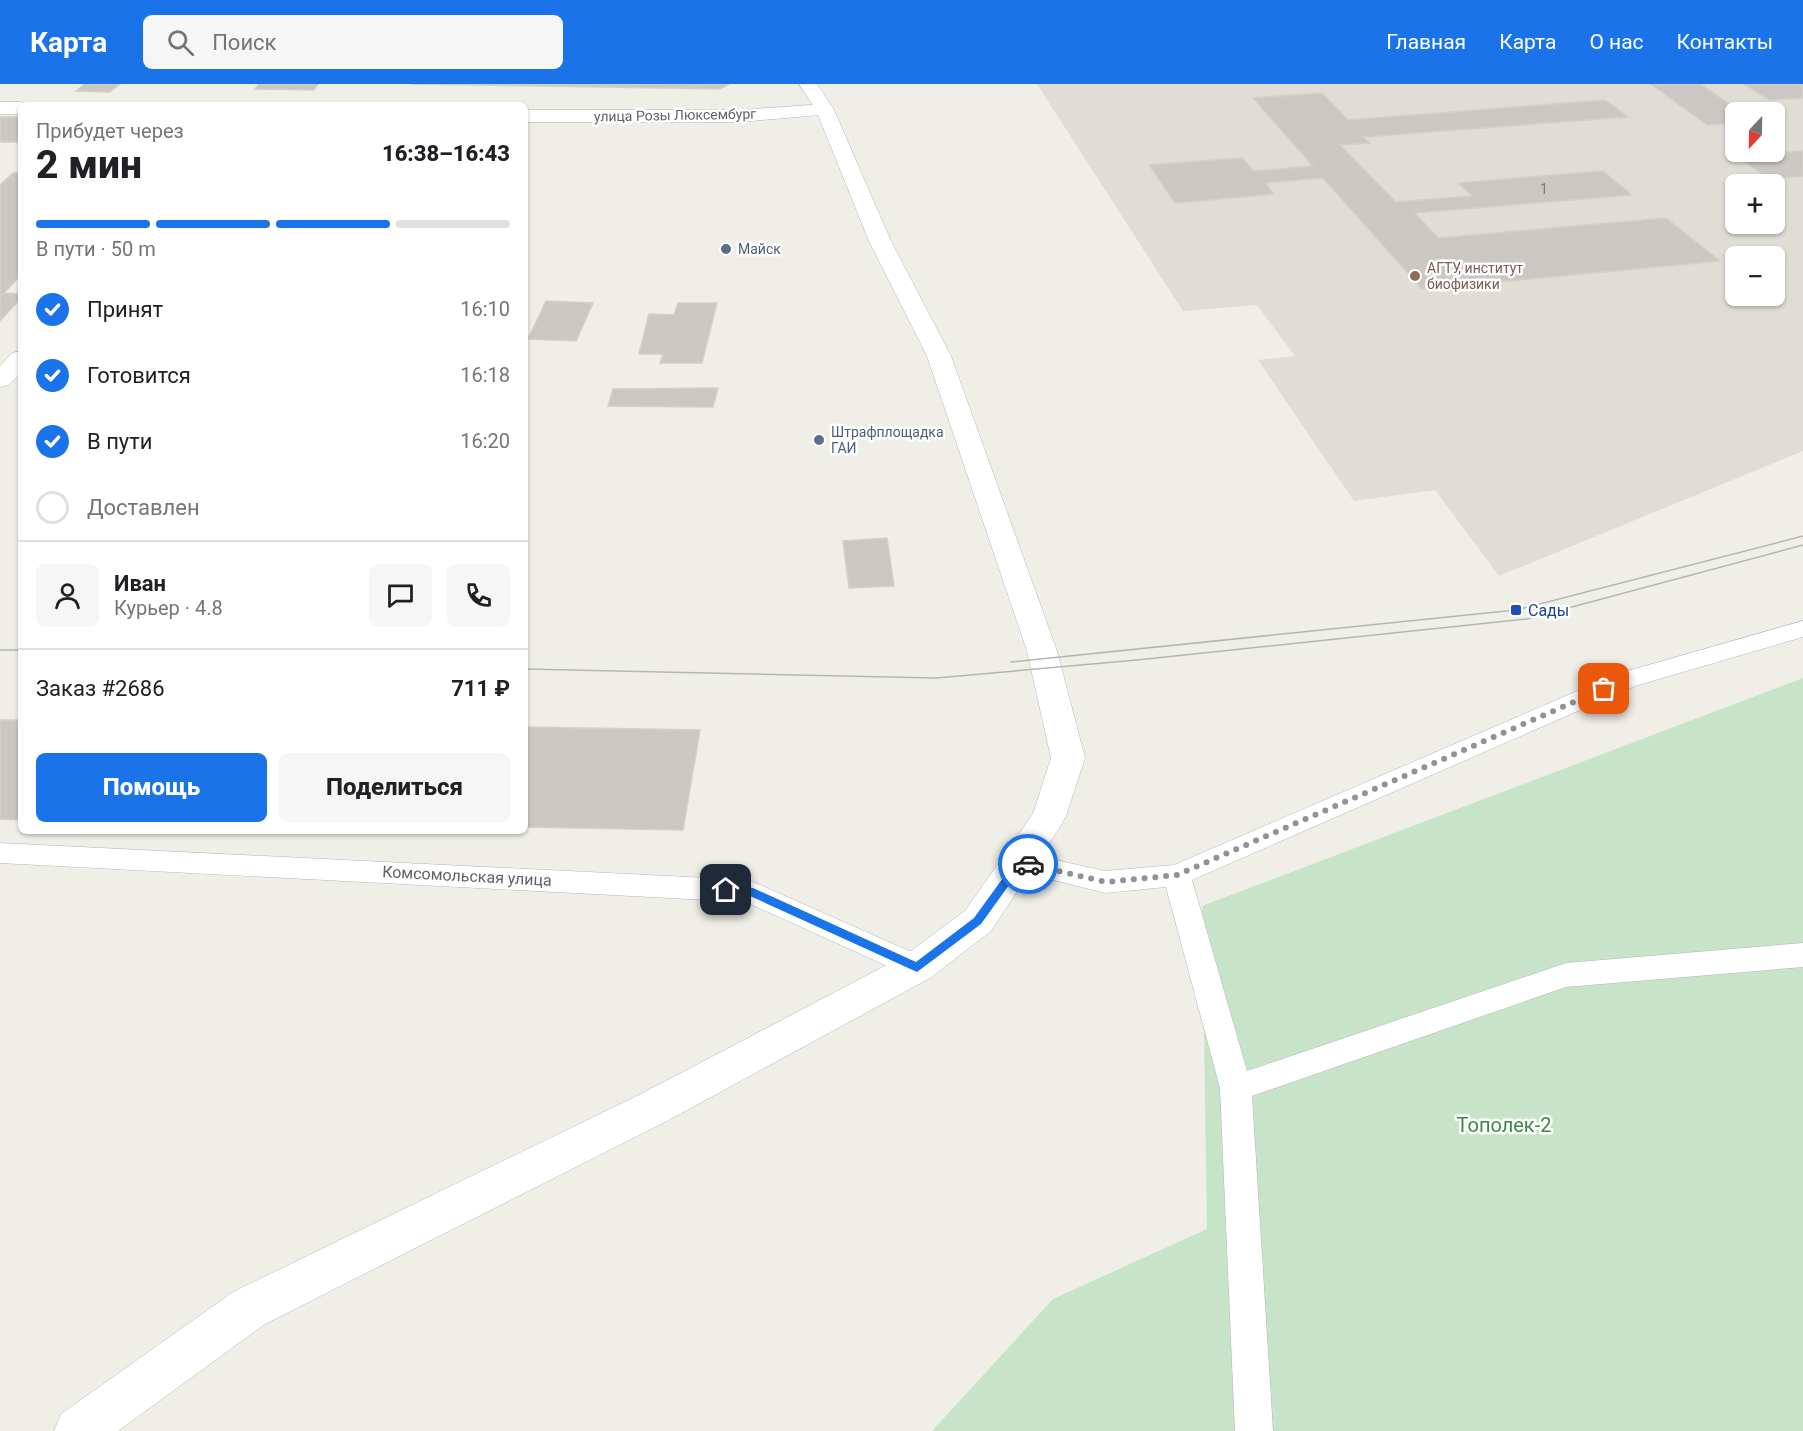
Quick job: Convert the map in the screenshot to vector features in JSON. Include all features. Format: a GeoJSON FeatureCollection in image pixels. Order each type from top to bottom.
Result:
{"type":"FeatureCollection","features":[{"type":"Feature","properties":{"kind":"street","name":"улица Розы Люксембург"},"geometry":{"type":"LineString","coordinates":[[528,116],[739,116],[816,97]]}},
{"type":"Feature","properties":{"kind":"street"},"geometry":{"type":"LineString","coordinates":[[78,1431],[249,1308],[651,1109],[917,967],[978,921],[1049,816],[1068,758],[1042,651],[939,356],[880,241],[816,97]]}},
{"type":"Feature","properties":{"kind":"street"},"geometry":{"type":"LineString","coordinates":[[0,108],[18,108]]}},
{"type":"Feature","properties":{"kind":"street"},"geometry":{"type":"LineString","coordinates":[[0,381],[18,361]]}},
{"type":"Feature","properties":{"kind":"lane"},"geometry":{"type":"LineString","coordinates":[[1020,862],[1106,882],[1177,875],[1626,680],[1803,629]]}},
{"type":"Feature","properties":{"kind":"lane","name":"Комсомольская улица"},"geometry":{"type":"LineString","coordinates":[[0,853],[749,891],[917,967]]}},
{"type":"Feature","properties":{"kind":"lane"},"geometry":{"type":"LineString","coordinates":[[1177,875],[1236,1088],[1254,1431]]}},
{"type":"Feature","properties":{"kind":"lane"},"geometry":{"type":"LineString","coordinates":[[1236,1088],[1566,975],[1803,955]]}},
{"type":"Feature","properties":{"kind":"shaded area"},"geometry":{"type":"Polygon","coordinates":[[[1037,84],[1803,84],[1803,451],[1499,576],[1435,490],[1354,501],[1258,360],[1295,356],[1257,305],[1183,311],[1037,84]]]}},
{"type":"Feature","properties":{"kind":"green space","name":"Тополек-2"},"geometry":{"type":"Polygon","coordinates":[[[1803,678],[1803,1431],[932,1431],[1053,1299],[1207,1229],[1202,906],[1803,678]]]}},
{"type":"Feature","properties":{"kind":"building"},"geometry":{"type":"Polygon","coordinates":[[[85,84],[120,84],[110,92],[76,91],[85,84]]]}},
{"type":"Feature","properties":{"kind":"building"},"geometry":{"type":"Polygon","coordinates":[[[259,84],[318,84],[314,90],[255,89],[259,84]]]}},
{"type":"Feature","properties":{"kind":"building"},"geometry":{"type":"Polygon","coordinates":[[[411,84],[729,84],[720,89],[411,84]]]}},
{"type":"Feature","properties":{"kind":"building"},"geometry":{"type":"Polygon","coordinates":[[[1651,84],[1700,84],[1726,102],[1725,124],[1707,125],[1651,84]]]}},
{"type":"Feature","properties":{"kind":"building"},"geometry":{"type":"Polygon","coordinates":[[[1744,84],[1802,84],[1803,98],[1769,100],[1744,84]]]}},
{"type":"Feature","properties":{"kind":"building"},"geometry":{"type":"Polygon","coordinates":[[[1322,93],[1348,120],[1605,100],[1628,117],[1363,137],[1370,143],[1340,145],[1396,202],[1472,196],[1458,183],[1603,171],[1632,195],[1415,213],[1438,238],[1666,218],[1720,261],[1422,289],[1323,178],[1265,183],[1274,194],[1175,203],[1149,165],[1242,158],[1254,171],[1313,166],[1253,98],[1322,93]]]}},
{"type":"Feature","properties":{"kind":"building"},"geometry":{"type":"Polygon","coordinates":[[[0,117],[18,117],[18,142],[0,142],[0,117]]]}},
{"type":"Feature","properties":{"kind":"building"},"geometry":{"type":"Polygon","coordinates":[[[1803,151],[1803,176],[1785,178],[1785,174],[1762,174],[1745,162],[1785,162],[1785,152],[1803,151]]]}},
{"type":"Feature","properties":{"kind":"building"},"geometry":{"type":"Polygon","coordinates":[[[13,173],[18,173],[18,278],[4,293],[18,294],[18,301],[0,321],[0,185],[13,173]]]}},
{"type":"Feature","properties":{"kind":"building"},"geometry":{"type":"Polygon","coordinates":[[[546,301],[593,303],[576,341],[528,339],[546,301]]]}},
{"type":"Feature","properties":{"kind":"building"},"geometry":{"type":"Polygon","coordinates":[[[678,303],[717,303],[702,363],[660,363],[663,354],[639,354],[649,314],[674,315],[678,303]]]}},
{"type":"Feature","properties":{"kind":"building"},"geometry":{"type":"Polygon","coordinates":[[[718,388],[713,407],[608,406],[613,389],[718,388]]]}},
{"type":"Feature","properties":{"kind":"building"},"geometry":{"type":"Polygon","coordinates":[[[887,538],[894,586],[849,588],[843,541],[887,538]]]}},
{"type":"Feature","properties":{"kind":"building"},"geometry":{"type":"Polygon","coordinates":[[[0,720],[18,720],[18,820],[0,819],[0,720]]]}},
{"type":"Feature","properties":{"kind":"building"},"geometry":{"type":"Polygon","coordinates":[[[528,727],[700,730],[683,830],[528,827],[528,727]]]}},
{"type":"Feature","properties":{"kind":"tram line"},"geometry":{"type":"LineString","coordinates":[[1011,662],[1516,610],[1803,536]]}},
{"type":"Feature","properties":{"kind":"tram line"},"geometry":{"type":"LineString","coordinates":[[528,669],[936,678],[1137,660],[1527,619],[1803,545]]}},
{"type":"Feature","properties":{"kind":"tram line"},"geometry":{"type":"LineString","coordinates":[[0,650],[18,650]]}},
{"type":"Feature","properties":{"kind":"way so far"},"geometry":{"type":"LineString","coordinates":[[1028,864],[1106,882],[1177,875],[1604,689]]}},
{"type":"Feature","properties":{"kind":"place","name":"Майск"},"geometry":{"type":"Point","coordinates":[726,249]}},
{"type":"Feature","properties":{"kind":"place","name":"АГТУ, институт биофизики"},"geometry":{"type":"Point","coordinates":[1415,276]}},
{"type":"Feature","properties":{"kind":"place","name":"Штрафплощадка ГАИ"},"geometry":{"type":"Point","coordinates":[819,440]}},
{"type":"Feature","properties":{"kind":"place","name":"Сады"},"geometry":{"type":"Point","coordinates":[1516,610]}},
{"type":"Feature","properties":{"kind":"route"},"geometry":{"type":"LineString","coordinates":[[726,890],[749,891],[917,967],[978,921],[1020,862],[1028,864]]}}]}
